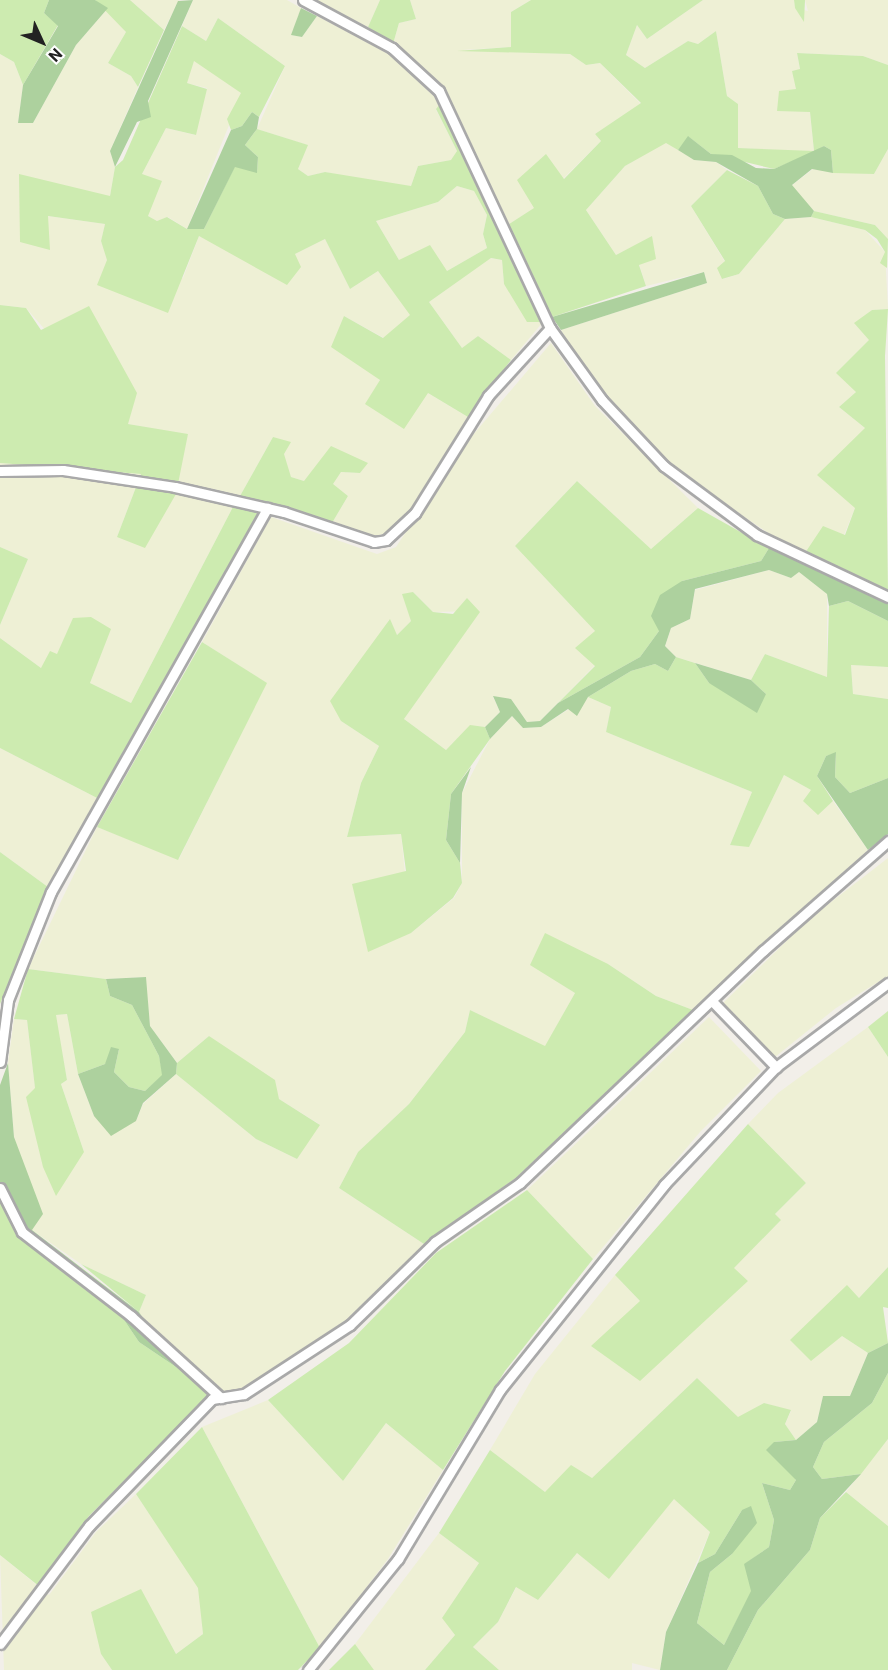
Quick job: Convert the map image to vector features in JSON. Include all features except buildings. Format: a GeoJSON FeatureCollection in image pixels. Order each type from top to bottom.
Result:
{"type":"FeatureCollection","features":[{"type":"Feature","properties":{"kind":"street"},"geometry":{"type":"LineString","coordinates":[[303,0],[392,48],[439,91],[550,328],[602,400],[679,480],[786,551],[888,597]]}},
{"type":"Feature","properties":{"kind":"street"},"geometry":{"type":"LineString","coordinates":[[0,471],[108,475],[267,508],[374,542],[399,533],[488,396],[550,328]]}},
{"type":"Feature","properties":{"kind":"street"},"geometry":{"type":"LineString","coordinates":[[0,1062],[8,1000],[51,892],[267,508]]}},
{"type":"Feature","properties":{"kind":"street"},"geometry":{"type":"LineString","coordinates":[[0,1644],[89,1526],[212,1399],[244,1394],[294,1366],[350,1325],[435,1242],[520,1183],[888,841]]}},
{"type":"Feature","properties":{"kind":"street"},"geometry":{"type":"LineString","coordinates":[[308,1670],[398,1559],[500,1390],[543,1332],[718,1123],[776,1067],[888,983]]}},
{"type":"Feature","properties":{"kind":"street"},"geometry":{"type":"LineString","coordinates":[[713,1002],[776,1067]]}},
{"type":"Feature","properties":{"kind":"street"},"geometry":{"type":"LineString","coordinates":[[0,1188],[22,1232],[131,1316],[221,1398]]}},
{"type":"Feature","properties":{"kind":"green space"},"geometry":{"type":"Polygon","coordinates":[[[0,0],[49,0],[44,13],[58,25],[23,85],[14,62],[0,54],[0,0]]]}},
{"type":"Feature","properties":{"kind":"green space"},"geometry":{"type":"Polygon","coordinates":[[[49,0],[95,0],[108,8],[76,45],[33,123],[18,123],[23,85],[58,26],[44,13],[49,0]]]}},
{"type":"Feature","properties":{"kind":"green space"},"geometry":{"type":"Polygon","coordinates":[[[95,0],[130,0],[164,30],[138,87],[131,76],[108,63],[126,32],[95,0]]]}},
{"type":"Feature","properties":{"kind":"green space"},"geometry":{"type":"Polygon","coordinates":[[[130,0],[179,0],[164,30],[130,0]]]}},
{"type":"Feature","properties":{"kind":"green space"},"geometry":{"type":"Polygon","coordinates":[[[193,0],[287,0],[301,8],[292,35],[302,37],[317,16],[389,54],[441,103],[436,110],[457,151],[452,160],[418,166],[411,186],[400,188],[325,172],[308,176],[298,169],[307,145],[257,129],[285,66],[218,18],[206,41],[182,26],[193,0]]]}},
{"type":"Feature","properties":{"kind":"green space"},"geometry":{"type":"Polygon","coordinates":[[[193,0],[148,101],[151,117],[137,122],[115,167],[110,151],[178,1],[193,0]]]}},
{"type":"Feature","properties":{"kind":"green space"},"geometry":{"type":"Polygon","coordinates":[[[311,0],[380,0],[368,27],[311,0]]]}},
{"type":"Feature","properties":{"kind":"green space"},"geometry":{"type":"Polygon","coordinates":[[[380,0],[410,0],[416,19],[399,23],[393,44],[368,27],[380,0]]]}},
{"type":"Feature","properties":{"kind":"green space"},"geometry":{"type":"Polygon","coordinates":[[[410,0],[531,0],[511,12],[512,47],[462,50],[570,54],[586,65],[600,63],[641,104],[595,134],[601,141],[563,179],[518,180],[535,208],[506,226],[444,90],[393,44],[399,23],[416,19],[410,0]]]}},
{"type":"Feature","properties":{"kind":"green space"},"geometry":{"type":"Polygon","coordinates":[[[531,0],[703,0],[647,39],[637,25],[626,55],[645,68],[688,41],[698,44],[716,31],[727,96],[738,104],[738,148],[814,151],[810,112],[777,111],[779,91],[796,89],[792,71],[800,69],[797,53],[863,56],[888,65],[888,149],[874,174],[833,173],[831,150],[824,146],[814,152],[774,169],[711,154],[689,137],[678,150],[666,143],[625,166],[586,210],[616,255],[652,236],[656,259],[639,265],[646,286],[552,317],[506,226],[534,208],[517,180],[546,154],[564,179],[601,141],[595,134],[641,103],[600,63],[586,65],[570,54],[457,51],[511,47],[511,12],[531,0]]]}},
{"type":"Feature","properties":{"kind":"green space"},"geometry":{"type":"Polygon","coordinates":[[[703,0],[794,0],[795,8],[808,11],[805,0],[888,0],[888,65],[863,56],[797,53],[800,70],[792,71],[810,112],[814,152],[738,148],[738,104],[727,96],[716,31],[698,44],[688,41],[645,68],[626,55],[637,25],[647,39],[703,0]]]}},
{"type":"Feature","properties":{"kind":"green space"},"geometry":{"type":"Polygon","coordinates":[[[794,0],[805,0],[804,22],[795,8],[794,0]]]}},
{"type":"Feature","properties":{"kind":"green space"},"geometry":{"type":"Polygon","coordinates":[[[108,8],[126,32],[108,63],[131,76],[138,87],[110,151],[115,167],[110,196],[47,216],[105,224],[101,241],[108,260],[183,278],[199,236],[217,244],[295,254],[325,239],[350,289],[378,271],[411,315],[384,338],[344,316],[380,381],[366,404],[428,393],[468,417],[400,526],[388,533],[374,536],[332,523],[348,496],[332,484],[341,472],[360,473],[367,463],[304,481],[291,477],[273,437],[240,496],[209,488],[209,500],[234,505],[131,703],[90,683],[110,630],[73,619],[57,655],[41,668],[0,638],[0,625],[28,559],[0,547],[0,463],[141,474],[117,537],[188,435],[128,424],[26,308],[0,305],[0,54],[14,62],[23,85],[18,123],[33,123],[76,45],[108,8]]]}},
{"type":"Feature","properties":{"kind":"green space"},"geometry":{"type":"Polygon","coordinates":[[[301,8],[317,16],[302,37],[291,35],[301,8]]]}},
{"type":"Feature","properties":{"kind":"green space"},"geometry":{"type":"Polygon","coordinates":[[[218,18],[285,66],[259,117],[252,112],[242,126],[231,130],[227,119],[241,93],[194,61],[187,83],[207,89],[196,135],[166,128],[142,174],[162,181],[148,216],[157,221],[167,217],[187,229],[204,229],[235,166],[257,172],[258,157],[245,145],[257,129],[308,145],[298,169],[308,176],[325,172],[411,186],[418,166],[451,160],[457,151],[436,109],[441,103],[543,322],[527,322],[504,284],[502,260],[491,258],[429,302],[462,348],[478,336],[511,360],[468,417],[428,393],[404,429],[365,404],[380,380],[331,347],[344,316],[383,338],[410,315],[378,271],[350,289],[325,239],[295,254],[301,267],[287,285],[199,236],[168,313],[97,285],[107,260],[101,241],[105,224],[48,216],[50,250],[20,242],[19,174],[110,196],[115,167],[123,160],[182,26],[206,41],[218,18]],[[457,186],[438,202],[376,221],[399,260],[430,245],[447,271],[487,248],[483,234],[487,215],[474,191],[457,186]]]}},
{"type":"Feature","properties":{"kind":"green space"},"geometry":{"type":"Polygon","coordinates":[[[194,60],[242,93],[187,229],[168,217],[157,221],[148,216],[142,174],[166,128],[195,135],[207,88],[186,83],[194,60]]]}},
{"type":"Feature","properties":{"kind":"green space"},"geometry":{"type":"Polygon","coordinates":[[[252,112],[259,117],[257,129],[245,145],[258,157],[257,173],[235,167],[204,229],[187,229],[231,130],[242,126],[252,112]]]}},
{"type":"Feature","properties":{"kind":"green space"},"geometry":{"type":"Polygon","coordinates":[[[688,136],[711,154],[732,155],[756,168],[774,169],[824,146],[831,150],[833,173],[812,169],[792,185],[814,211],[811,217],[785,219],[773,214],[758,186],[716,162],[694,160],[678,150],[688,136]]]}},
{"type":"Feature","properties":{"kind":"green space"},"geometry":{"type":"Polygon","coordinates":[[[666,142],[694,160],[716,162],[727,170],[691,206],[725,262],[723,279],[739,274],[785,219],[811,217],[865,230],[885,252],[888,309],[872,310],[855,324],[870,340],[856,392],[839,407],[865,428],[855,508],[844,535],[803,556],[672,469],[595,386],[561,330],[707,283],[704,272],[646,286],[639,264],[652,237],[616,255],[586,210],[625,166],[666,142]]]}},
{"type":"Feature","properties":{"kind":"green space"},"geometry":{"type":"Polygon","coordinates":[[[888,149],[888,239],[875,225],[814,211],[791,186],[813,169],[874,174],[888,149]]]}},
{"type":"Feature","properties":{"kind":"green space"},"geometry":{"type":"Polygon","coordinates":[[[727,170],[758,186],[773,214],[785,219],[739,274],[722,279],[717,268],[725,261],[691,206],[727,170]]]}},
{"type":"Feature","properties":{"kind":"green space"},"geometry":{"type":"Polygon","coordinates":[[[457,186],[474,191],[487,215],[483,234],[487,248],[447,271],[399,260],[376,221],[438,202],[457,186]]]}},
{"type":"Feature","properties":{"kind":"green space"},"geometry":{"type":"Polygon","coordinates":[[[814,211],[875,225],[888,239],[887,268],[880,263],[885,252],[877,239],[865,230],[811,217],[814,211]]]}},
{"type":"Feature","properties":{"kind":"green space"},"geometry":{"type":"Polygon","coordinates":[[[490,258],[502,260],[504,284],[543,322],[511,360],[478,336],[462,348],[429,302],[490,258]]]}},
{"type":"Feature","properties":{"kind":"green space"},"geometry":{"type":"Polygon","coordinates":[[[704,272],[707,283],[561,330],[552,317],[704,272]]]}},
{"type":"Feature","properties":{"kind":"green space"},"geometry":{"type":"Polygon","coordinates":[[[0,305],[26,308],[41,330],[89,306],[137,393],[128,424],[188,434],[176,494],[145,548],[117,537],[141,474],[0,463],[0,305]]]}},
{"type":"Feature","properties":{"kind":"green space"},"geometry":{"type":"Polygon","coordinates":[[[888,309],[885,356],[888,593],[803,556],[823,526],[845,535],[855,508],[817,475],[865,428],[839,407],[856,392],[836,373],[869,340],[854,323],[872,310],[888,309]]]}},
{"type":"Feature","properties":{"kind":"green space"},"geometry":{"type":"Polygon","coordinates":[[[551,343],[595,406],[698,508],[651,549],[577,481],[515,546],[595,631],[595,665],[540,721],[527,722],[511,699],[493,697],[500,712],[485,727],[470,726],[446,750],[404,719],[479,611],[433,612],[413,592],[411,621],[397,635],[389,620],[341,721],[379,746],[361,783],[347,837],[401,834],[411,933],[454,898],[462,883],[462,793],[490,739],[512,716],[523,728],[541,727],[588,697],[611,707],[606,732],[752,792],[730,845],[749,846],[784,775],[811,790],[818,814],[833,801],[868,850],[693,1010],[656,996],[608,964],[530,964],[575,993],[545,1047],[470,1010],[465,1032],[409,1104],[358,1152],[339,1188],[424,1244],[345,1322],[280,1370],[231,1393],[213,1392],[159,1343],[139,1312],[146,1295],[81,1264],[32,1230],[14,1137],[8,1063],[14,1019],[27,1020],[35,1088],[84,1152],[61,1084],[67,1080],[55,1015],[67,1014],[78,1074],[94,1116],[136,1121],[143,1104],[176,1074],[256,1139],[297,1159],[319,1124],[279,1099],[209,1036],[177,1063],[150,1026],[145,977],[106,979],[28,969],[97,827],[179,859],[266,683],[202,642],[271,517],[377,554],[396,547],[461,449],[551,343]]]}},
{"type":"Feature","properties":{"kind":"green space"},"geometry":{"type":"Polygon","coordinates":[[[273,437],[291,442],[284,454],[291,477],[304,481],[331,446],[368,463],[360,473],[341,472],[333,484],[348,496],[332,523],[240,496],[273,437]]]}},
{"type":"Feature","properties":{"kind":"green space"},"geometry":{"type":"Polygon","coordinates":[[[577,481],[651,549],[698,508],[769,548],[761,561],[682,581],[659,631],[640,657],[558,703],[595,666],[575,648],[595,631],[515,546],[577,481]]]}},
{"type":"Feature","properties":{"kind":"green space"},"geometry":{"type":"Polygon","coordinates":[[[234,505],[260,514],[101,800],[0,748],[0,638],[41,668],[50,651],[57,654],[73,618],[91,617],[111,629],[90,683],[131,703],[234,505]]]}},
{"type":"Feature","properties":{"kind":"green space"},"geometry":{"type":"Polygon","coordinates":[[[0,547],[28,559],[0,625],[0,547]]]}},
{"type":"Feature","properties":{"kind":"green space"},"geometry":{"type":"Polygon","coordinates":[[[769,548],[888,602],[888,621],[848,601],[829,606],[827,594],[799,572],[791,578],[769,570],[695,589],[690,619],[671,628],[665,646],[676,657],[668,671],[655,664],[631,671],[588,697],[577,716],[568,709],[541,727],[523,728],[512,716],[490,739],[485,727],[500,712],[493,696],[511,699],[527,722],[540,721],[558,703],[640,657],[659,631],[651,616],[660,595],[682,581],[761,561],[769,548]]]}},
{"type":"Feature","properties":{"kind":"green space"},"geometry":{"type":"Polygon","coordinates":[[[769,570],[791,578],[799,572],[827,594],[827,677],[765,654],[751,680],[676,657],[665,646],[671,628],[690,619],[695,590],[769,570]]]}},
{"type":"Feature","properties":{"kind":"green space"},"geometry":{"type":"Polygon","coordinates":[[[413,592],[433,612],[453,614],[467,598],[480,612],[404,719],[446,750],[470,725],[485,727],[490,739],[451,794],[446,840],[460,863],[462,883],[453,898],[411,933],[368,952],[352,884],[406,871],[401,834],[347,837],[361,783],[379,746],[341,721],[330,701],[390,619],[397,635],[411,621],[402,594],[413,592]]]}},
{"type":"Feature","properties":{"kind":"green space"},"geometry":{"type":"Polygon","coordinates":[[[848,601],[888,621],[888,667],[851,665],[853,694],[888,699],[888,778],[850,793],[835,777],[836,753],[826,756],[817,776],[833,801],[818,815],[803,801],[811,790],[784,775],[749,847],[730,845],[752,792],[606,732],[611,707],[588,697],[631,671],[655,664],[668,671],[676,657],[695,663],[709,683],[766,694],[751,680],[765,654],[827,677],[829,606],[848,601]]]}},
{"type":"Feature","properties":{"kind":"green space"},"geometry":{"type":"Polygon","coordinates":[[[202,642],[267,683],[178,860],[97,827],[202,642]]]}},
{"type":"Feature","properties":{"kind":"green space"},"geometry":{"type":"Polygon","coordinates":[[[695,663],[751,680],[766,694],[757,713],[709,683],[695,663]]]}},
{"type":"Feature","properties":{"kind":"green space"},"geometry":{"type":"Polygon","coordinates":[[[851,665],[888,667],[888,699],[853,694],[851,665]]]}},
{"type":"Feature","properties":{"kind":"green space"},"geometry":{"type":"Polygon","coordinates":[[[0,748],[101,800],[48,887],[0,852],[0,748]]]}},
{"type":"Feature","properties":{"kind":"green space"},"geometry":{"type":"Polygon","coordinates":[[[836,752],[835,777],[850,793],[888,778],[888,834],[868,850],[817,776],[826,756],[836,752]]]}},
{"type":"Feature","properties":{"kind":"green space"},"geometry":{"type":"Polygon","coordinates":[[[471,767],[462,793],[460,863],[446,840],[451,794],[471,767]]]}},
{"type":"Feature","properties":{"kind":"green space"},"geometry":{"type":"Polygon","coordinates":[[[0,852],[48,887],[0,1004],[0,852]]]}},
{"type":"Feature","properties":{"kind":"green space"},"geometry":{"type":"Polygon","coordinates":[[[888,858],[888,976],[836,1008],[775,1057],[722,1004],[809,919],[888,858]]]}},
{"type":"Feature","properties":{"kind":"green space"},"geometry":{"type":"Polygon","coordinates":[[[545,933],[608,964],[656,996],[693,1010],[517,1177],[424,1244],[339,1188],[358,1152],[409,1104],[465,1032],[470,1010],[545,1046],[575,993],[530,965],[545,933]]]}},
{"type":"Feature","properties":{"kind":"green space"},"geometry":{"type":"Polygon","coordinates":[[[28,969],[106,979],[110,996],[132,1005],[159,1056],[163,1075],[145,1091],[129,1087],[114,1072],[119,1049],[105,1064],[78,1074],[67,1014],[56,1015],[67,1080],[61,1084],[84,1152],[56,1196],[43,1167],[26,1097],[35,1088],[27,1020],[14,1019],[28,969]]]}},
{"type":"Feature","properties":{"kind":"green space"},"geometry":{"type":"Polygon","coordinates":[[[146,977],[150,1026],[177,1063],[176,1074],[143,1103],[136,1121],[111,1136],[94,1116],[78,1074],[105,1064],[111,1047],[119,1049],[114,1072],[129,1087],[145,1091],[162,1075],[159,1056],[132,1005],[110,996],[106,979],[146,977]]]}},
{"type":"Feature","properties":{"kind":"green space"},"geometry":{"type":"Polygon","coordinates":[[[888,1011],[888,1057],[868,1027],[888,1011]]]}},
{"type":"Feature","properties":{"kind":"green space"},"geometry":{"type":"Polygon","coordinates":[[[709,1017],[761,1071],[700,1132],[593,1259],[527,1190],[709,1017]]]}},
{"type":"Feature","properties":{"kind":"green space"},"geometry":{"type":"Polygon","coordinates":[[[868,1027],[888,1057],[888,1267],[859,1298],[847,1286],[842,1336],[868,1353],[850,1396],[823,1396],[817,1422],[796,1440],[785,1424],[791,1411],[764,1403],[738,1418],[697,1378],[592,1478],[545,1492],[490,1450],[535,1374],[615,1275],[640,1301],[748,1281],[733,1268],[780,1221],[775,1214],[806,1183],[748,1124],[778,1093],[868,1027]]]}},
{"type":"Feature","properties":{"kind":"green space"},"geometry":{"type":"Polygon","coordinates":[[[209,1036],[275,1080],[279,1099],[320,1125],[297,1159],[256,1139],[176,1074],[177,1063],[209,1036]]]}},
{"type":"Feature","properties":{"kind":"green space"},"geometry":{"type":"Polygon","coordinates":[[[8,1063],[14,1137],[43,1214],[32,1230],[139,1312],[159,1343],[213,1392],[139,1342],[120,1314],[19,1236],[0,1191],[0,1085],[8,1063]]]}},
{"type":"Feature","properties":{"kind":"green space"},"geometry":{"type":"Polygon","coordinates":[[[748,1124],[806,1183],[775,1214],[781,1220],[734,1268],[748,1281],[640,1381],[591,1346],[640,1301],[615,1275],[748,1124]]]}},
{"type":"Feature","properties":{"kind":"green space"},"geometry":{"type":"Polygon","coordinates":[[[527,1190],[593,1259],[505,1371],[443,1470],[386,1423],[343,1481],[268,1400],[349,1343],[436,1253],[527,1190]]]}},
{"type":"Feature","properties":{"kind":"green space"},"geometry":{"type":"Polygon","coordinates":[[[0,1191],[19,1236],[120,1314],[139,1342],[213,1392],[89,1516],[40,1587],[0,1555],[0,1191]]]}},
{"type":"Feature","properties":{"kind":"green space"},"geometry":{"type":"Polygon","coordinates":[[[81,1264],[146,1295],[139,1312],[81,1264]]]}},
{"type":"Feature","properties":{"kind":"green space"},"geometry":{"type":"Polygon","coordinates":[[[888,1267],[888,1308],[883,1307],[888,1343],[868,1353],[842,1336],[811,1361],[790,1340],[847,1285],[859,1298],[888,1267]]]}},
{"type":"Feature","properties":{"kind":"green space"},"geometry":{"type":"Polygon","coordinates":[[[888,1343],[888,1373],[872,1403],[824,1442],[813,1467],[822,1479],[861,1474],[820,1518],[810,1550],[758,1610],[727,1670],[660,1670],[666,1632],[698,1563],[715,1554],[742,1510],[751,1506],[757,1523],[732,1554],[710,1572],[697,1623],[724,1645],[751,1591],[744,1564],[769,1547],[774,1520],[762,1483],[790,1490],[796,1480],[766,1450],[774,1442],[796,1440],[817,1422],[823,1396],[850,1396],[868,1353],[888,1343]]]}},
{"type":"Feature","properties":{"kind":"green space"},"geometry":{"type":"Polygon","coordinates":[[[888,1373],[888,1439],[861,1474],[822,1479],[813,1467],[824,1442],[872,1403],[888,1373]]]}},
{"type":"Feature","properties":{"kind":"green space"},"geometry":{"type":"Polygon","coordinates":[[[697,1378],[738,1417],[764,1403],[791,1410],[785,1424],[796,1440],[774,1442],[796,1480],[790,1490],[762,1483],[774,1520],[769,1547],[745,1564],[752,1591],[724,1645],[697,1623],[710,1572],[732,1554],[742,1510],[715,1554],[698,1563],[710,1532],[674,1499],[609,1579],[577,1553],[538,1600],[516,1587],[498,1622],[473,1647],[499,1670],[425,1670],[455,1635],[442,1618],[479,1563],[439,1533],[490,1450],[545,1492],[571,1465],[592,1478],[697,1378]]]}},
{"type":"Feature","properties":{"kind":"green space"},"geometry":{"type":"Polygon","coordinates":[[[268,1400],[343,1481],[386,1423],[443,1470],[388,1559],[320,1648],[202,1427],[268,1400]]]}},
{"type":"Feature","properties":{"kind":"green space"},"geometry":{"type":"Polygon","coordinates":[[[202,1427],[320,1648],[298,1670],[112,1670],[101,1654],[91,1612],[141,1589],[176,1654],[203,1634],[198,1588],[136,1494],[202,1427]]]}},
{"type":"Feature","properties":{"kind":"green space"},"geometry":{"type":"Polygon","coordinates":[[[888,1439],[888,1526],[846,1492],[888,1439]]]}},
{"type":"Feature","properties":{"kind":"green space"},"geometry":{"type":"Polygon","coordinates":[[[846,1492],[888,1526],[888,1670],[727,1670],[758,1610],[810,1550],[820,1518],[846,1492]]]}},
{"type":"Feature","properties":{"kind":"green space"},"geometry":{"type":"Polygon","coordinates":[[[136,1494],[199,1588],[203,1634],[176,1654],[141,1590],[101,1654],[112,1670],[4,1670],[0,1555],[49,1595],[96,1532],[136,1494]]]}},
{"type":"Feature","properties":{"kind":"green space"},"geometry":{"type":"Polygon","coordinates":[[[674,1498],[710,1532],[666,1632],[660,1670],[632,1663],[632,1670],[499,1670],[473,1647],[498,1622],[517,1586],[538,1600],[577,1553],[609,1578],[674,1498]]]}},
{"type":"Feature","properties":{"kind":"green space"},"geometry":{"type":"Polygon","coordinates":[[[439,1533],[479,1563],[443,1617],[455,1635],[425,1670],[374,1670],[355,1644],[439,1533]]]}},
{"type":"Feature","properties":{"kind":"green space"},"geometry":{"type":"Polygon","coordinates":[[[355,1644],[374,1670],[329,1670],[355,1644]]]}}]}
